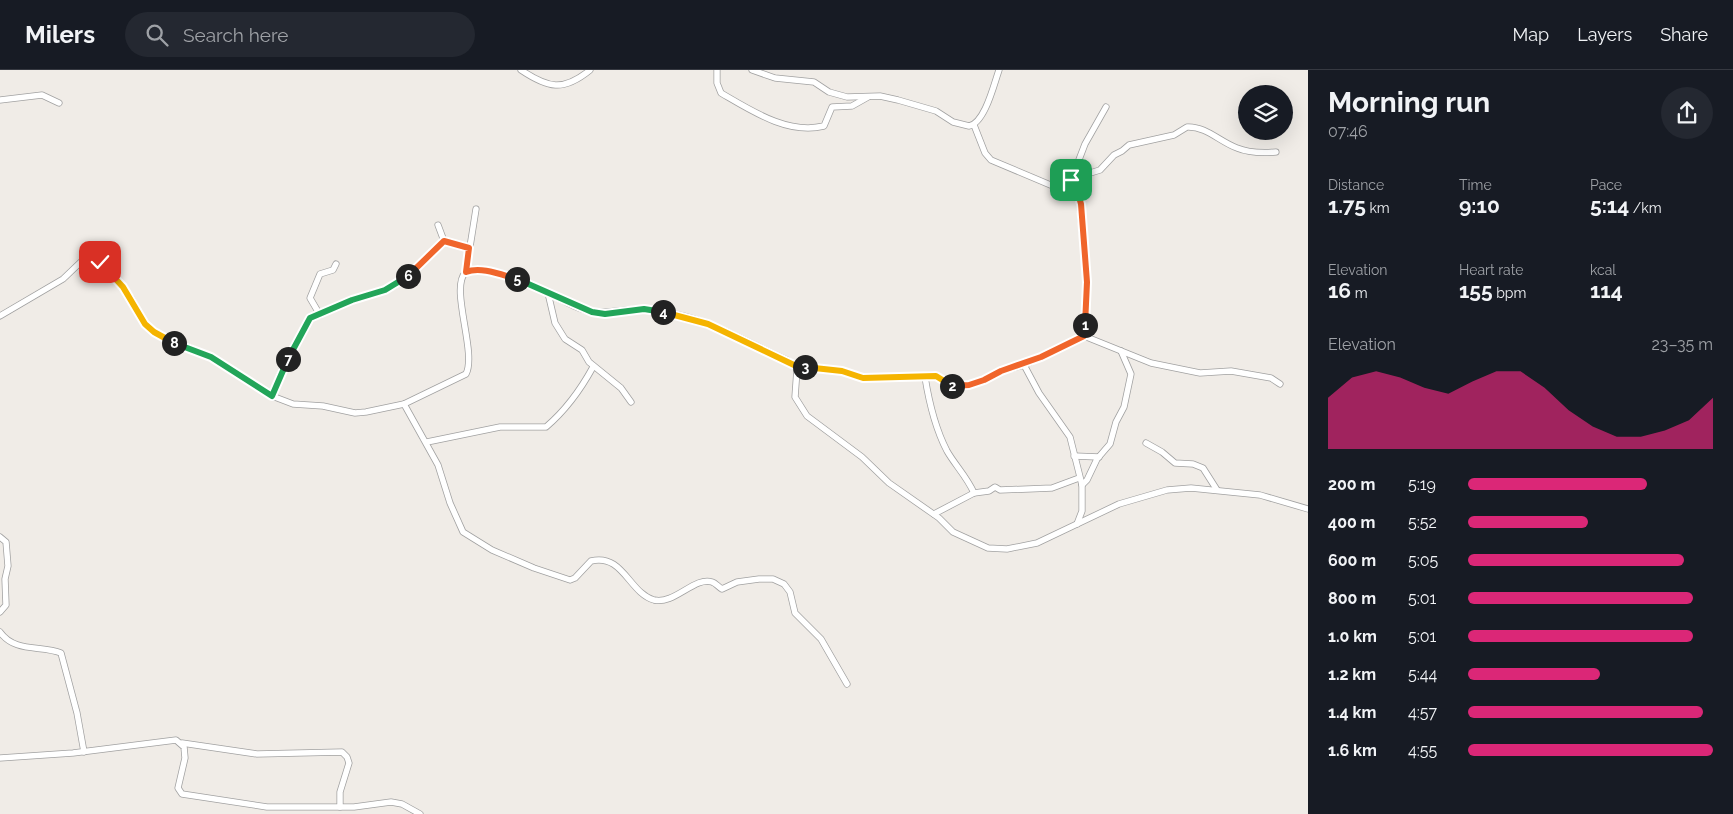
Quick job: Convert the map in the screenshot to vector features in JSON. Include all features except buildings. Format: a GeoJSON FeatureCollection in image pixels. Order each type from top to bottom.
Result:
{"type":"FeatureCollection","features":[{"type":"Feature","properties":{"kind":"street"},"geometry":{"type":"LineString","coordinates":[[520,70],[540,82],[557,86],[568,83],[590,70]]}},
{"type":"Feature","properties":{"kind":"street"},"geometry":{"type":"LineString","coordinates":[[717,70],[717,82],[721,93],[771,119],[802,129],[824,126],[831,108],[852,106],[868,96]]}},
{"type":"Feature","properties":{"kind":"street"},"geometry":{"type":"LineString","coordinates":[[752,70],[775,78],[814,82],[829,92],[847,97],[868,96],[898,100],[936,111],[961,125],[974,125]]}},
{"type":"Feature","properties":{"kind":"street"},"geometry":{"type":"LineString","coordinates":[[974,125],[986,107],[999,70]]}},
{"type":"Feature","properties":{"kind":"street"},"geometry":{"type":"LineString","coordinates":[[0,100],[42,95],[59,103]]}},
{"type":"Feature","properties":{"kind":"street"},"geometry":{"type":"LineString","coordinates":[[1067,191],[1088,136],[1106,107]]}},
{"type":"Feature","properties":{"kind":"street"},"geometry":{"type":"LineString","coordinates":[[974,125],[984,153],[991,160],[1079,197],[1088,296],[1084,336]]}},
{"type":"Feature","properties":{"kind":"street"},"geometry":{"type":"LineString","coordinates":[[1074,173],[1087,174],[1100,170],[1114,155],[1132,143],[1174,135],[1187,127],[1214,135],[1236,148],[1258,153],[1276,152]]}},
{"type":"Feature","properties":{"kind":"street"},"geometry":{"type":"LineString","coordinates":[[0,316],[63,279],[85,258],[92,256],[108,268],[123,287],[149,329],[162,337],[211,357],[272,396],[293,404],[323,406],[355,413],[404,404],[425,392],[462,378],[467,372],[469,354],[464,326],[462,282],[466,272],[476,208]]}},
{"type":"Feature","properties":{"kind":"street"},"geometry":{"type":"LineString","coordinates":[[438,225],[444,241]]}},
{"type":"Feature","properties":{"kind":"street"},"geometry":{"type":"LineString","coordinates":[[444,241],[469,248]]}},
{"type":"Feature","properties":{"kind":"street"},"geometry":{"type":"LineString","coordinates":[[272,396],[284,364],[310,318],[347,302],[398,284],[444,241]]}},
{"type":"Feature","properties":{"kind":"street"},"geometry":{"type":"LineString","coordinates":[[320,315],[313,306],[311,295],[318,276],[333,270],[336,264]]}},
{"type":"Feature","properties":{"kind":"street"},"geometry":{"type":"LineString","coordinates":[[466,272],[474,270],[486,271],[526,282],[575,306],[598,313],[644,309],[699,321],[794,365],[842,371],[863,378],[938,376],[952,386],[969,385],[990,378],[1001,371],[1024,365],[1084,336],[1146,362],[1207,374],[1227,370],[1271,378],[1280,384]]}},
{"type":"Feature","properties":{"kind":"street"},"geometry":{"type":"LineString","coordinates":[[548,293],[555,323],[565,339],[582,350],[593,367],[621,388],[631,402]]}},
{"type":"Feature","properties":{"kind":"street"},"geometry":{"type":"LineString","coordinates":[[1082,485],[1087,480],[1099,457],[1110,444],[1130,383],[1130,370],[1121,352]]}},
{"type":"Feature","properties":{"kind":"street"},"geometry":{"type":"LineString","coordinates":[[794,365],[797,371],[795,398],[807,416],[862,457],[889,482],[934,514],[957,535],[995,549],[1037,543],[1116,506],[1157,492],[1191,488],[1217,490],[1260,495],[1308,509]]}},
{"type":"Feature","properties":{"kind":"street"},"geometry":{"type":"LineString","coordinates":[[1024,365],[1038,394],[1060,426],[1068,433],[1082,485],[1080,498],[1082,512],[1077,524]]}},
{"type":"Feature","properties":{"kind":"street"},"geometry":{"type":"LineString","coordinates":[[427,442],[500,427],[546,427],[571,402],[583,386],[593,367]]}},
{"type":"Feature","properties":{"kind":"street"},"geometry":{"type":"LineString","coordinates":[[925,377],[929,404],[941,436],[949,453],[968,480],[974,493]]}},
{"type":"Feature","properties":{"kind":"street"},"geometry":{"type":"LineString","coordinates":[[404,404],[427,442],[438,465],[460,528],[487,548],[534,568],[570,580],[575,578],[591,561],[608,562],[623,571],[645,596],[659,600],[668,599],[696,584],[712,582],[722,589],[748,580],[776,580],[788,589],[795,613],[821,639],[847,684]]}},
{"type":"Feature","properties":{"kind":"street"},"geometry":{"type":"LineString","coordinates":[[1146,444],[1162,452],[1175,464],[1193,464],[1204,468],[1217,490]]}},
{"type":"Feature","properties":{"kind":"street"},"geometry":{"type":"LineString","coordinates":[[1074,456],[1099,457]]}},
{"type":"Feature","properties":{"kind":"street"},"geometry":{"type":"LineString","coordinates":[[934,514],[974,493],[989,491],[997,487],[1000,490],[1052,488],[1079,478]]}},
{"type":"Feature","properties":{"kind":"street"},"geometry":{"type":"LineString","coordinates":[[0,537],[6,542],[8,566],[5,579],[6,604],[0,611]]}},
{"type":"Feature","properties":{"kind":"street"},"geometry":{"type":"LineString","coordinates":[[0,632],[18,645],[61,653],[77,713],[84,752]]}},
{"type":"Feature","properties":{"kind":"street"},"geometry":{"type":"LineString","coordinates":[[0,758],[84,752],[171,740],[252,754],[342,752],[347,757],[349,763],[340,792],[340,807]]}},
{"type":"Feature","properties":{"kind":"street"},"geometry":{"type":"LineString","coordinates":[[182,743],[185,758],[178,789],[182,794],[267,807],[340,807],[391,802],[402,804],[420,814]]}},
{"type":"Feature","properties":{"kind":"route"},"geometry":{"type":"LineString","coordinates":[[100,262],[115,276],[131,298],[149,329],[172,342],[211,357],[272,396],[284,364],[310,318],[352,300],[398,284],[436,251],[444,241],[447,244],[469,248],[466,272],[470,270],[486,271],[526,282],[586,310],[605,314],[644,309],[677,315],[708,324],[759,349],[787,360],[794,365],[820,370],[842,371],[851,376],[863,378],[938,376],[949,386],[969,385],[990,378],[1001,371],[1024,365],[1084,336],[1088,296],[1081,204],[1079,197],[1067,191],[1071,180]]}}]}
